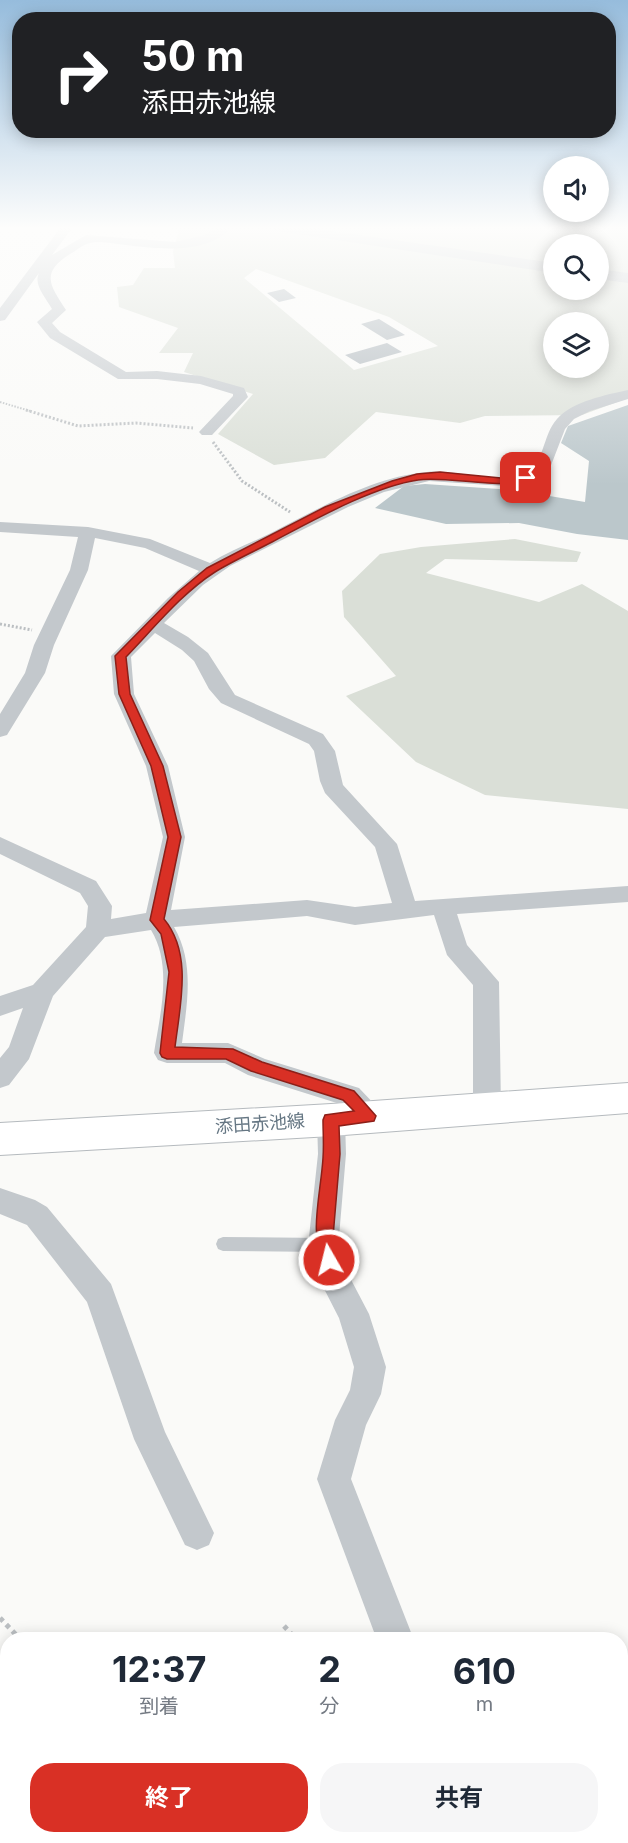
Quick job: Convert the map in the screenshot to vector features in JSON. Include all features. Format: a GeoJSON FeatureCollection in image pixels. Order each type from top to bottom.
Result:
{"type":"FeatureCollection","features":[{"type":"Feature","properties":{"kind":"main road","name":"添田赤池線"},"geometry":{"type":"LineString","coordinates":[[0,1139],[330,1120],[628,1098]]}},
{"type":"Feature","properties":{"kind":"street"},"geometry":{"type":"LineString","coordinates":[[55,313],[44,322],[55,335],[123,376],[157,375],[201,380],[239,391],[241,397],[207,432]]}},
{"type":"Feature","properties":{"kind":"street"},"geometry":{"type":"LineString","coordinates":[[157,920],[174,837],[157,766],[124,694],[121,656],[182,594],[211,570],[304,521],[359,496],[417,477],[440,475],[501,481],[526,478],[537,473],[546,463],[555,431],[564,420],[579,410],[628,394]]}},
{"type":"Feature","properties":{"kind":"street"},"geometry":{"type":"LineString","coordinates":[[0,527],[88,532],[150,544],[211,570]]}},
{"type":"Feature","properties":{"kind":"street"},"geometry":{"type":"LineString","coordinates":[[0,731],[35,673],[44,645],[79,570],[88,532]]}},
{"type":"Feature","properties":{"kind":"street"},"geometry":{"type":"LineString","coordinates":[[153,624],[192,648],[207,665],[217,689],[228,699],[316,739],[326,749],[329,780],[333,788],[386,844],[406,910]]}},
{"type":"Feature","properties":{"kind":"street"},"geometry":{"type":"LineString","coordinates":[[0,845],[88,887],[100,906],[98,930],[42,992],[20,1052],[0,1077]]}},
{"type":"Feature","properties":{"kind":"street"},"geometry":{"type":"LineString","coordinates":[[98,930],[157,920],[307,908],[354,916],[443,906],[628,894]]}},
{"type":"Feature","properties":{"kind":"street"},"geometry":{"type":"LineString","coordinates":[[443,906],[456,949],[486,982],[487,1108]]}},
{"type":"Feature","properties":{"kind":"street"},"geometry":{"type":"LineString","coordinates":[[157,920],[167,932],[176,972],[167,1053],[228,1053],[257,1067],[349,1096],[368,1116]]}},
{"type":"Feature","properties":{"kind":"street"},"geometry":{"type":"LineString","coordinates":[[0,1006],[42,992]]}},
{"type":"Feature","properties":{"kind":"street"},"geometry":{"type":"LineString","coordinates":[[330,1120],[332,1154],[324,1237],[332,1275],[353,1314],[370,1367],[365,1394],[351,1420],[334,1479],[393,1632]]}},
{"type":"Feature","properties":{"kind":"street"},"geometry":{"type":"LineString","coordinates":[[0,1201],[25,1209],[37,1216],[100,1294],[151,1439],[197,1533]]}},
{"type":"Feature","properties":{"kind":"lane"},"geometry":{"type":"LineString","coordinates":[[223,1244],[326,1245]]}},
{"type":"Feature","properties":{"kind":"path"},"geometry":{"type":"LineString","coordinates":[[0,402],[78,426],[136,423],[180,426],[207,432],[242,481],[304,521]]}},
{"type":"Feature","properties":{"kind":"path"},"geometry":{"type":"LineString","coordinates":[[0,624],[34,631],[44,645]]}},
{"type":"Feature","properties":{"kind":"path"},"geometry":{"type":"LineString","coordinates":[[0,1618],[13,1632]]}},
{"type":"Feature","properties":{"kind":"path"},"geometry":{"type":"LineString","coordinates":[[284,1626],[290,1632]]}},
{"type":"Feature","properties":{"kind":"shaded area"},"geometry":{"type":"Polygon","coordinates":[[[136,313],[286,313],[354,370],[438,346],[389,317],[378,313],[543,313],[543,378],[609,378],[609,313],[628,313],[628,398],[582,415],[485,416],[460,423],[376,412],[325,458],[274,465],[218,434],[253,394],[184,372],[193,353],[159,353],[178,328],[136,313]]]}},
{"type":"Feature","properties":{"kind":"shaded area"},"geometry":{"type":"Polygon","coordinates":[[[628,405],[628,540],[577,534],[519,523],[446,524],[375,508],[404,486],[425,484],[514,490],[585,502],[589,461],[561,443],[568,426],[628,405]]]}},
{"type":"Feature","properties":{"kind":"shaded area"},"geometry":{"type":"Polygon","coordinates":[[[515,539],[581,552],[577,562],[445,559],[426,573],[539,602],[582,584],[628,611],[628,809],[485,795],[416,762],[346,696],[396,676],[344,617],[342,591],[380,554],[421,547],[515,539]]]}},
{"type":"Feature","properties":{"kind":"building"},"geometry":{"type":"Polygon","coordinates":[[[379,319],[405,335],[387,340],[361,324],[379,319]]]}},
{"type":"Feature","properties":{"kind":"building"},"geometry":{"type":"Polygon","coordinates":[[[387,343],[402,352],[360,364],[345,355],[387,343]]]}},
{"type":"Feature","properties":{"kind":"route"},"geometry":{"type":"LineString","coordinates":[[329,1260],[324,1237],[332,1154],[330,1120],[368,1116],[349,1096],[257,1067],[228,1053],[167,1053],[176,972],[167,932],[157,920],[174,837],[157,766],[124,694],[121,656],[182,594],[211,570],[328,509],[417,477],[462,476],[501,481],[526,478]]}}]}
